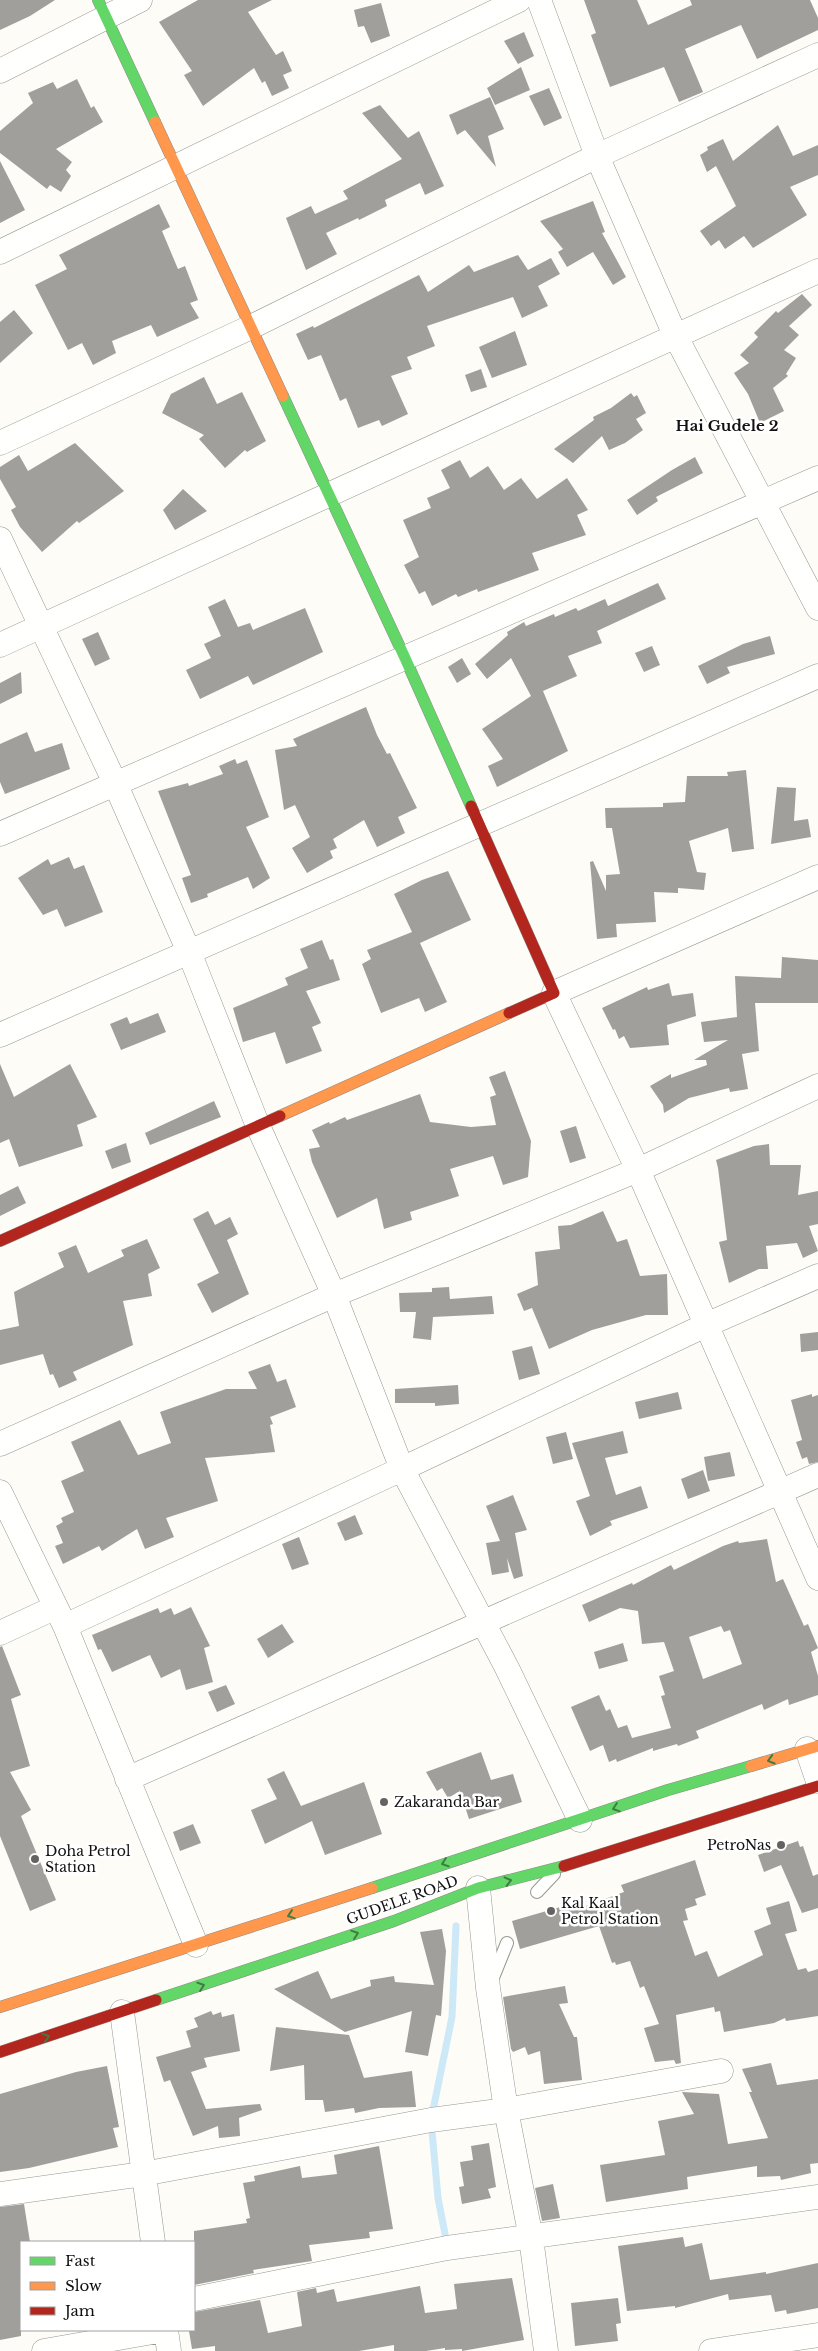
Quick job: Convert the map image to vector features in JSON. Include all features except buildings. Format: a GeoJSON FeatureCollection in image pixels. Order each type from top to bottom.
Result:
{"type":"FeatureCollection","features":[{"type":"Feature","properties":{"kind":"main road"},"geometry":{"type":"LineString","coordinates":[[0,1241],[554,993],[405,658],[102,9]]}},
{"type":"Feature","properties":{"kind":"main road","name":"GUDELE ROAD"},"geometry":{"type":"LineString","coordinates":[[0,2007],[196,1945],[668,1790],[812,1748]]}},
{"type":"Feature","properties":{"kind":"main road","name":"GUDELE ROAD"},"geometry":{"type":"LineString","coordinates":[[0,2052],[394,1921],[478,1888],[560,1868],[818,1786]]}},
{"type":"Feature","properties":{"kind":"street"},"geometry":{"type":"LineString","coordinates":[[0,71],[102,9],[140,0]]}},
{"type":"Feature","properties":{"kind":"street"},"geometry":{"type":"LineString","coordinates":[[0,252],[519,0]]}},
{"type":"Feature","properties":{"kind":"street"},"geometry":{"type":"LineString","coordinates":[[539,0],[597,156],[675,335],[818,608]]}},
{"type":"Feature","properties":{"kind":"street"},"geometry":{"type":"LineString","coordinates":[[0,443],[250,328],[597,156],[818,56]]}},
{"type":"Feature","properties":{"kind":"street"},"geometry":{"type":"LineString","coordinates":[[0,645],[818,271]]}},
{"type":"Feature","properties":{"kind":"street"},"geometry":{"type":"LineString","coordinates":[[0,834],[818,478]]}},
{"type":"Feature","properties":{"kind":"street"},"geometry":{"type":"LineString","coordinates":[[0,539],[115,783],[189,952],[258,1126],[334,1295],[402,1469],[483,1623],[580,1820]]}},
{"type":"Feature","properties":{"kind":"street"},"geometry":{"type":"LineString","coordinates":[[0,1036],[818,676]]}},
{"type":"Feature","properties":{"kind":"street"},"geometry":{"type":"LineString","coordinates":[[818,877],[554,993],[638,1170],[818,1578]]}},
{"type":"Feature","properties":{"kind":"street"},"geometry":{"type":"LineString","coordinates":[[0,1444],[334,1295],[638,1170],[818,1086]]}},
{"type":"Feature","properties":{"kind":"street"},"geometry":{"type":"LineString","coordinates":[[0,1633],[59,1617],[402,1469],[706,1325],[818,1276]]}},
{"type":"Feature","properties":{"kind":"street"},"geometry":{"type":"LineString","coordinates":[[127,1778],[818,1475]]}},
{"type":"Feature","properties":{"kind":"street"},"geometry":{"type":"LineString","coordinates":[[0,1492],[59,1617],[196,1945]]}},
{"type":"Feature","properties":{"kind":"street"},"geometry":{"type":"LineString","coordinates":[[812,1748],[818,1781]]}},
{"type":"Feature","properties":{"kind":"street"},"geometry":{"type":"LineString","coordinates":[[478,1888],[488,1988],[506,2110],[531,2238],[546,2351]]}},
{"type":"Feature","properties":{"kind":"street"},"geometry":{"type":"LineString","coordinates":[[122,2012],[143,2174],[154,2241]]}},
{"type":"Feature","properties":{"kind":"street"},"geometry":{"type":"LineString","coordinates":[[0,2194],[143,2174],[431,2120],[506,2110],[721,2071]]}},
{"type":"Feature","properties":{"kind":"street"},"geometry":{"type":"LineString","coordinates":[[195,2299],[447,2248],[531,2238],[818,2197]]}},
{"type":"Feature","properties":{"kind":"street"},"geometry":{"type":"LineString","coordinates":[[44,2351],[159,2331]]}},
{"type":"Feature","properties":{"kind":"street"},"geometry":{"type":"LineString","coordinates":[[165,2331],[169,2351]]}},
{"type":"Feature","properties":{"kind":"street"},"geometry":{"type":"LineString","coordinates":[[711,2351],[818,2335]]}},
{"type":"Feature","properties":{"kind":"lane"},"geometry":{"type":"LineString","coordinates":[[537,1892],[560,1868]]}},
{"type":"Feature","properties":{"kind":"lane"},"geometry":{"type":"LineString","coordinates":[[488,1988],[507,1943]]}},
{"type":"Feature","properties":{"kind":"waterway"},"geometry":{"type":"LineString","coordinates":[[447,2244],[438,2198],[431,2120],[452,2017],[456,1926]]}},
{"type":"Feature","properties":{"kind":"traffic: fast"},"geometry":{"type":"LineString","coordinates":[[98,0],[155,122]]}},
{"type":"Feature","properties":{"kind":"traffic: fast"},"geometry":{"type":"LineString","coordinates":[[283,396],[405,658],[471,806]]}},
{"type":"Feature","properties":{"kind":"traffic: fast"},"geometry":{"type":"LineString","coordinates":[[372,1888],[668,1790],[751,1766]]}},
{"type":"Feature","properties":{"kind":"traffic: fast"},"geometry":{"type":"LineString","coordinates":[[156,2000],[394,1921],[478,1888],[564,1866]]}},
{"type":"Feature","properties":{"kind":"traffic: slow"},"geometry":{"type":"LineString","coordinates":[[155,122],[283,396]]}},
{"type":"Feature","properties":{"kind":"traffic: slow"},"geometry":{"type":"LineString","coordinates":[[280,1116],[509,1013]]}},
{"type":"Feature","properties":{"kind":"traffic: slow"},"geometry":{"type":"LineString","coordinates":[[751,1766],[818,1746]]}},
{"type":"Feature","properties":{"kind":"traffic: slow"},"geometry":{"type":"LineString","coordinates":[[0,2007],[372,1888]]}},
{"type":"Feature","properties":{"kind":"traffic: jam"},"geometry":{"type":"LineString","coordinates":[[471,806],[554,993],[509,1013]]}},
{"type":"Feature","properties":{"kind":"traffic: jam"},"geometry":{"type":"LineString","coordinates":[[0,1241],[280,1116]]}},
{"type":"Feature","properties":{"kind":"traffic: jam"},"geometry":{"type":"LineString","coordinates":[[564,1866],[818,1786]]}},
{"type":"Feature","properties":{"kind":"traffic: jam"},"geometry":{"type":"LineString","coordinates":[[0,2052],[156,2000]]}},
{"type":"Feature","properties":{"kind":"place","name":"Zakaranda Bar"},"geometry":{"type":"Point","coordinates":[384,1802]}},
{"type":"Feature","properties":{"kind":"place","name":"PetroNas"},"geometry":{"type":"Point","coordinates":[781,1845]}},
{"type":"Feature","properties":{"kind":"place","name":"Doha Petrol Station"},"geometry":{"type":"Point","coordinates":[35,1859]}},
{"type":"Feature","properties":{"kind":"place","name":"Kal Kaal Petrol Station"},"geometry":{"type":"Point","coordinates":[551,1911]}},
{"type":"Feature","properties":{"kind":"district","name":"Hai Gudele 2"},"geometry":{"type":"Point","coordinates":[727,425]}}]}
